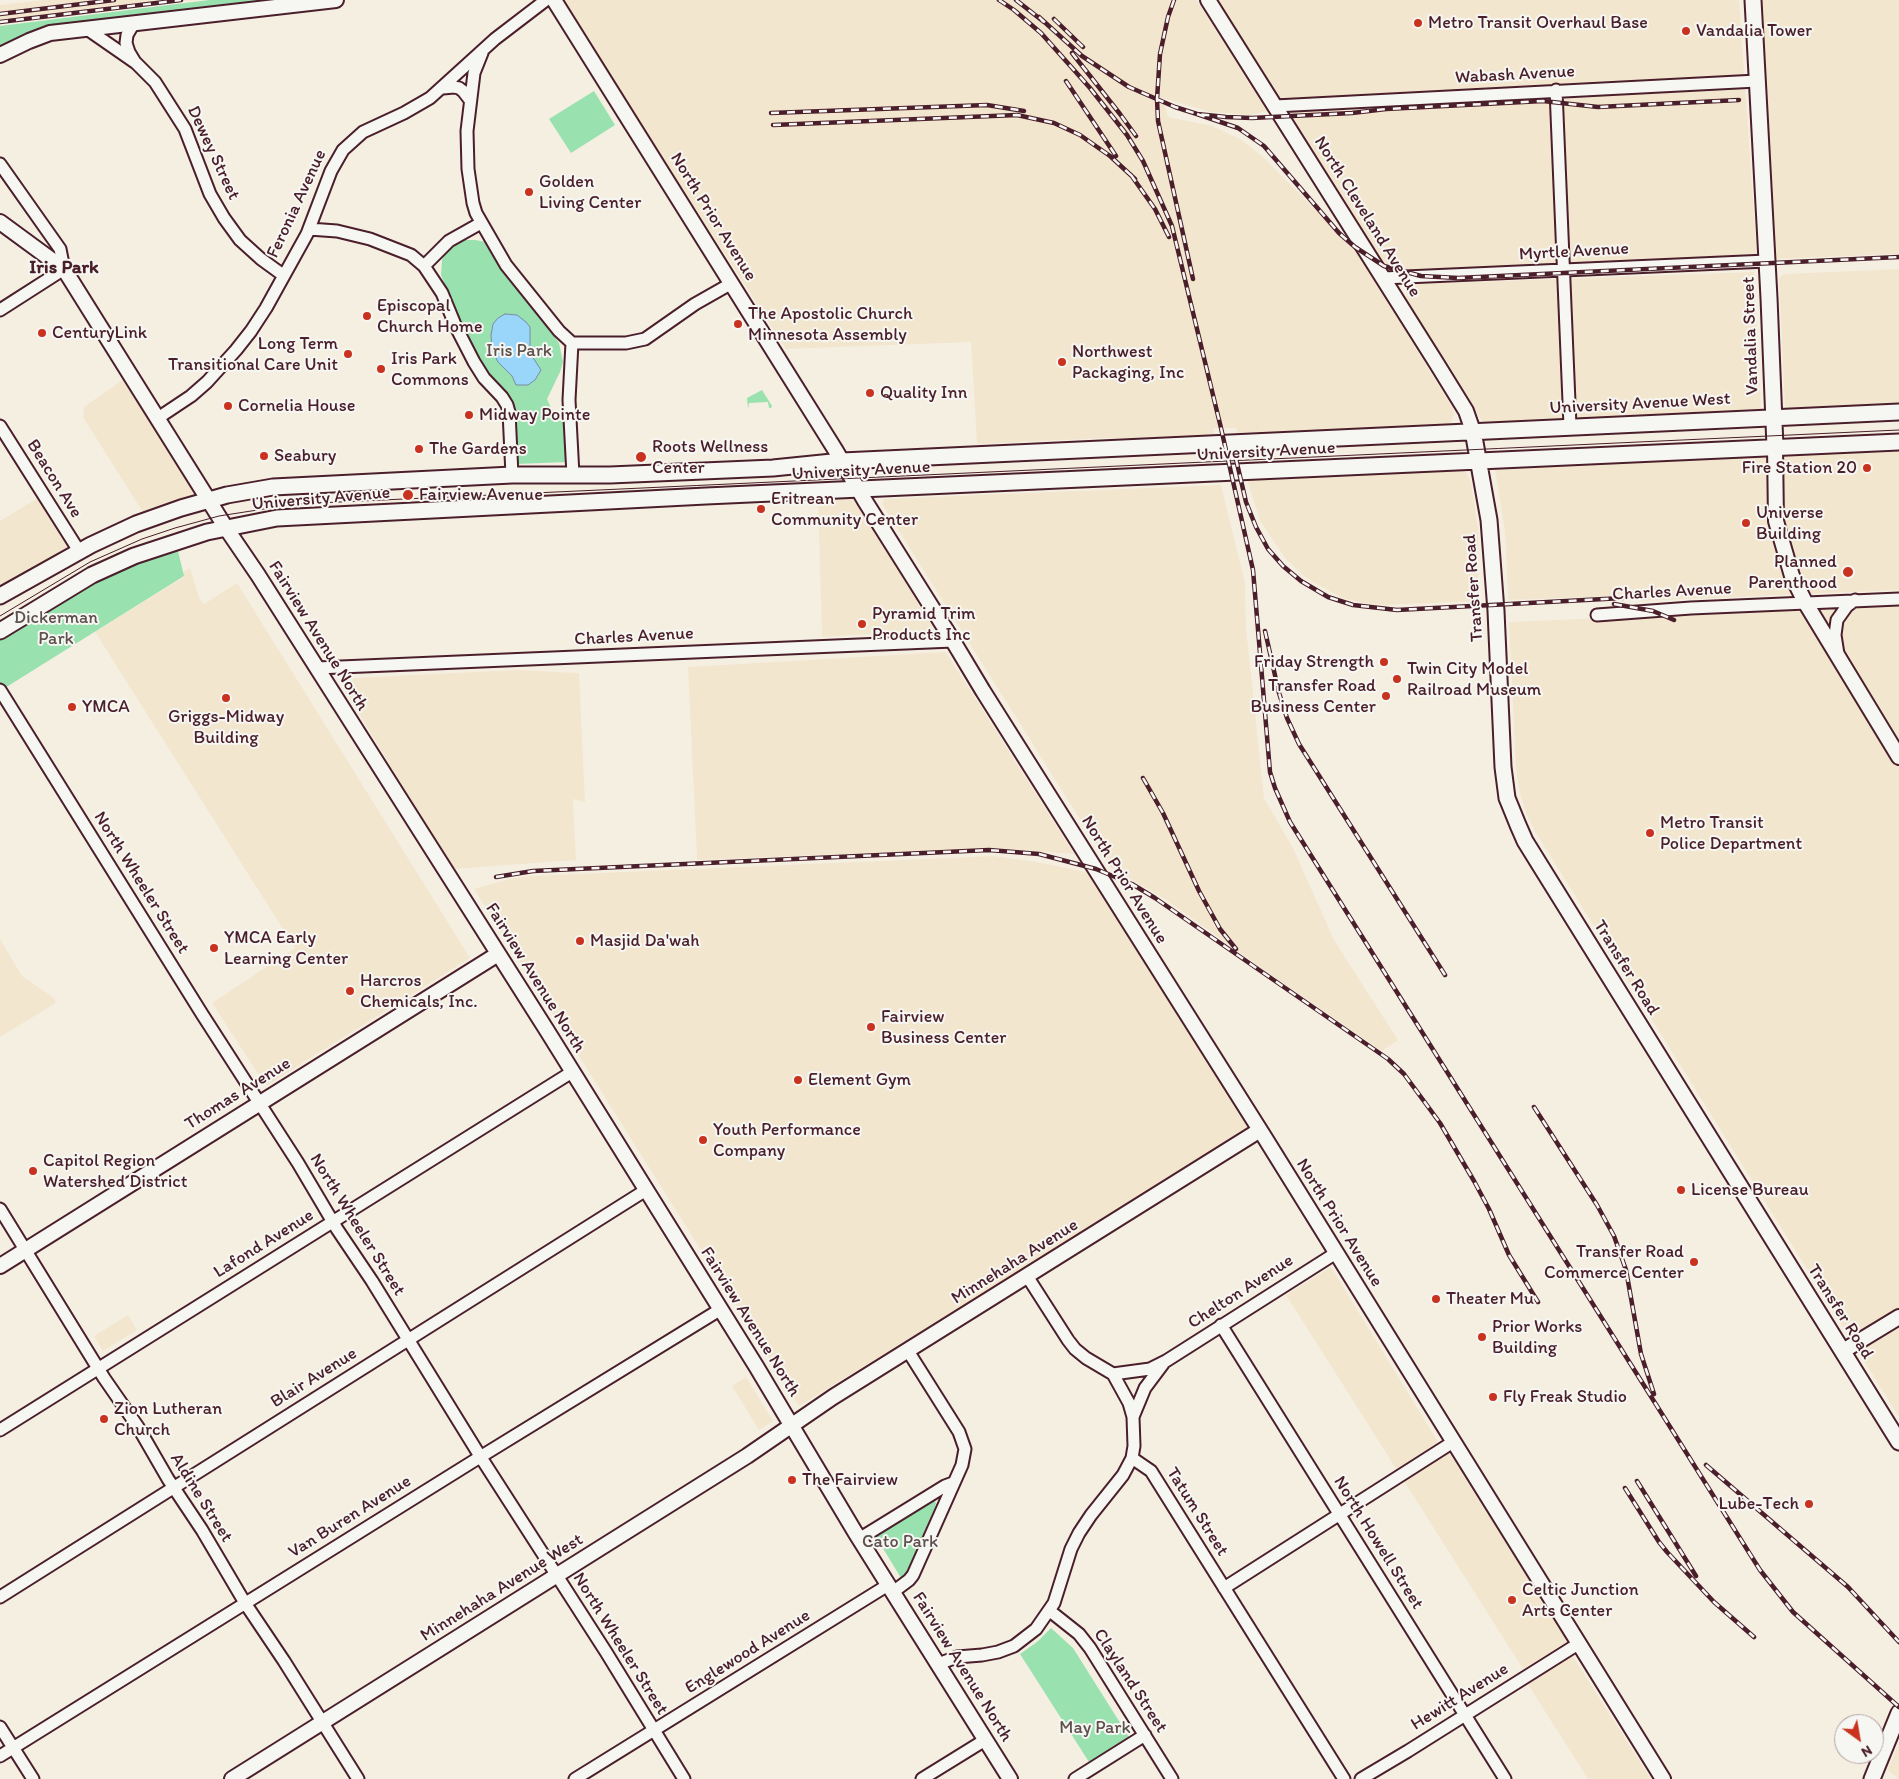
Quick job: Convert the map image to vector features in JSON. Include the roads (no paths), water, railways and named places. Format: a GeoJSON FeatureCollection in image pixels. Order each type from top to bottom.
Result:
{"type":"FeatureCollection","features":[{"type":"Feature","properties":{"kind":"main road","name":"Vandalia Street"},"geometry":{"type":"LineString","coordinates":[[1753,0],[1775,448]]}},
{"type":"Feature","properties":{"kind":"main road","name":"University Avenue West"},"geometry":{"type":"LineString","coordinates":[[1473,430],[1899,412]]}},
{"type":"Feature","properties":{"kind":"main road","name":"University Avenue"},"geometry":{"type":"LineString","coordinates":[[0,596],[79,552],[143,522],[210,500],[258,489],[512,475],[610,475],[763,468],[842,461],[1473,430]]}},
{"type":"Feature","properties":{"kind":"main road","name":"North Cleveland Avenue"},"geometry":{"type":"LineString","coordinates":[[1473,430],[1479,461]]}},
{"type":"Feature","properties":{"kind":"main road"},"geometry":{"type":"LineString","coordinates":[[1479,461],[1899,442]]}},
{"type":"Feature","properties":{"kind":"main road","name":"University Avenue"},"geometry":{"type":"LineString","coordinates":[[0,631],[64,591],[117,564],[181,540],[263,520],[312,515],[1479,461]]}},
{"type":"Feature","properties":{"kind":"main road","name":"Transfer Road"},"geometry":{"type":"LineString","coordinates":[[1479,461],[1489,520],[1493,567],[1503,767],[1507,798],[1514,817],[1538,863],[1899,1442]]}},
{"type":"Feature","properties":{"kind":"main road"},"geometry":{"type":"LineString","coordinates":[[1872,1779],[1899,1713]]}},
{"type":"Feature","properties":{"kind":"street"},"geometry":{"type":"LineString","coordinates":[[0,55],[50,33],[336,0]]}},
{"type":"Feature","properties":{"kind":"street","name":"Feronia Avenue"},"geometry":{"type":"LineString","coordinates":[[158,418],[191,396],[226,362],[251,331],[266,308],[309,229],[331,171],[343,150],[363,132],[419,105],[443,88],[484,48],[546,0]]}},
{"type":"Feature","properties":{"kind":"street","name":"North Prior Avenue"},"geometry":{"type":"LineString","coordinates":[[554,0],[1663,1779]]}},
{"type":"Feature","properties":{"kind":"street","name":"North Cleveland Avenue"},"geometry":{"type":"LineString","coordinates":[[1208,0],[1466,411],[1473,430]]}},
{"type":"Feature","properties":{"kind":"street","name":"Dewey Street"},"geometry":{"type":"LineString","coordinates":[[134,24],[127,35],[126,43],[129,52],[136,63],[155,82],[179,118],[196,154],[210,194],[224,218],[240,240],[283,275]]}},
{"type":"Feature","properties":{"kind":"street","name":"Dewey Street"},"geometry":{"type":"LineString","coordinates":[[87,29],[136,63]]}},
{"type":"Feature","properties":{"kind":"street"},"geometry":{"type":"LineString","coordinates":[[484,48],[474,73],[467,131],[473,203],[481,223],[506,265],[559,331],[572,343],[626,343],[645,340],[695,304],[732,283]]}},
{"type":"Feature","properties":{"kind":"street","name":"Wabash Avenue"},"geometry":{"type":"LineString","coordinates":[[1275,106],[1757,81]]}},
{"type":"Feature","properties":{"kind":"street"},"geometry":{"type":"LineString","coordinates":[[443,88],[454,86],[459,88],[470,100]]}},
{"type":"Feature","properties":{"kind":"street"},"geometry":{"type":"LineString","coordinates":[[1556,90],[1570,426]]}},
{"type":"Feature","properties":{"kind":"street"},"geometry":{"type":"LineString","coordinates":[[0,164],[60,249],[64,269],[0,310]]}},
{"type":"Feature","properties":{"kind":"street","name":"Fairview Avenue North"},"geometry":{"type":"LineString","coordinates":[[0,222],[64,269],[721,1309],[859,1539],[1010,1779]]}},
{"type":"Feature","properties":{"kind":"street"},"geometry":{"type":"LineString","coordinates":[[424,266],[449,241],[481,223]]}},
{"type":"Feature","properties":{"kind":"street"},"geometry":{"type":"LineString","coordinates":[[309,229],[337,231],[370,239],[411,255],[424,266],[442,293],[456,327],[474,362],[484,378],[502,397],[509,412],[512,475]]}},
{"type":"Feature","properties":{"kind":"street","name":"Myrtle Avenue"},"geometry":{"type":"LineString","coordinates":[[1383,278],[1767,261]]}},
{"type":"Feature","properties":{"kind":"street"},"geometry":{"type":"LineString","coordinates":[[572,343],[569,400],[573,475]]}},
{"type":"Feature","properties":{"kind":"street","name":"Beacon Ave"},"geometry":{"type":"LineString","coordinates":[[0,426],[79,552]]}},
{"type":"Feature","properties":{"kind":"street","name":"Vandalia Street"},"geometry":{"type":"LineString","coordinates":[[1775,448],[1776,521],[1792,576],[1805,602],[1899,757]]}},
{"type":"Feature","properties":{"kind":"street","name":"Charles Avenue"},"geometry":{"type":"LineString","coordinates":[[1597,615],[1805,602],[1899,599]]}},
{"type":"Feature","properties":{"kind":"street","name":"Vandalia Street"},"geometry":{"type":"LineString","coordinates":[[1838,656],[1835,635],[1837,620],[1854,600]]}},
{"type":"Feature","properties":{"kind":"street","name":"Charles Avenue"},"geometry":{"type":"LineString","coordinates":[[317,668],[953,640]]}},
{"type":"Feature","properties":{"kind":"street","name":"North Wheeler Street"},"geometry":{"type":"LineString","coordinates":[[0,690],[684,1779]]}},
{"type":"Feature","properties":{"kind":"street","name":"Thomas Avenue"},"geometry":{"type":"LineString","coordinates":[[0,1266],[498,954]]}},
{"type":"Feature","properties":{"kind":"street","name":"Lafond Avenue"},"geometry":{"type":"LineString","coordinates":[[0,1430],[572,1072]]}},
{"type":"Feature","properties":{"kind":"street","name":"Minnehaha Avenue"},"geometry":{"type":"LineString","coordinates":[[792,1426],[833,1397],[1260,1130]]}},
{"type":"Feature","properties":{"kind":"street","name":"Blair Avenue"},"geometry":{"type":"LineString","coordinates":[[0,1596],[646,1190]]}},
{"type":"Feature","properties":{"kind":"street","name":"Aldine Street"},"geometry":{"type":"LineString","coordinates":[[0,1209],[98,1369],[138,1428],[245,1603],[358,1779]]}},
{"type":"Feature","properties":{"kind":"street","name":"Chelton Avenue"},"geometry":{"type":"LineString","coordinates":[[1112,1374],[1150,1369],[1166,1361],[1336,1252]]}},
{"type":"Feature","properties":{"kind":"street"},"geometry":{"type":"LineString","coordinates":[[938,1664],[950,1658],[982,1656],[1014,1646],[1036,1629],[1050,1611],[1071,1549],[1079,1533],[1090,1515],[1123,1475],[1132,1458],[1134,1446],[1133,1418],[1129,1403],[1112,1374],[1086,1358],[1071,1344],[1027,1276]]}},
{"type":"Feature","properties":{"kind":"street","name":"Van Buren Avenue"},"geometry":{"type":"LineString","coordinates":[[0,1756],[480,1456],[721,1309]]}},
{"type":"Feature","properties":{"kind":"street"},"geometry":{"type":"LineString","coordinates":[[1843,1351],[1899,1317]]}},
{"type":"Feature","properties":{"kind":"street","name":"North Howell Street"},"geometry":{"type":"LineString","coordinates":[[1221,1326],[1505,1779]]}},
{"type":"Feature","properties":{"kind":"street","name":"Englewood Avenue"},"geometry":{"type":"LineString","coordinates":[[575,1779],[891,1588],[909,1580],[964,1458],[964,1442],[950,1416],[908,1351]]}},
{"type":"Feature","properties":{"kind":"street","name":"Chelton Avenue"},"geometry":{"type":"LineString","coordinates":[[1133,1418],[1145,1388],[1166,1361]]}},
{"type":"Feature","properties":{"kind":"street","name":"Minnehaha Avenue West"},"geometry":{"type":"LineString","coordinates":[[232,1779],[557,1576],[792,1426]]}},
{"type":"Feature","properties":{"kind":"street"},"geometry":{"type":"LineString","coordinates":[[1224,1588],[1454,1442]]}},
{"type":"Feature","properties":{"kind":"street","name":"Tatum Street"},"geometry":{"type":"LineString","coordinates":[[1132,1458],[1151,1471],[1344,1779]]}},
{"type":"Feature","properties":{"kind":"street"},"geometry":{"type":"LineString","coordinates":[[859,1539],[945,1486],[954,1483]]}},
{"type":"Feature","properties":{"kind":"street","name":"Clayland Street"},"geometry":{"type":"LineString","coordinates":[[1050,1611],[1079,1634],[1090,1648],[1172,1779]]}},
{"type":"Feature","properties":{"kind":"street","name":"Hewitt Avenue"},"geometry":{"type":"LineString","coordinates":[[1361,1779],[1578,1644]]}},
{"type":"Feature","properties":{"kind":"street"},"geometry":{"type":"LineString","coordinates":[[0,1727],[32,1779]]}},
{"type":"Feature","properties":{"kind":"street"},"geometry":{"type":"LineString","coordinates":[[1075,1779],[1145,1735]]}},
{"type":"Feature","properties":{"kind":"street"},"geometry":{"type":"LineString","coordinates":[[922,1779],[985,1740]]}},
{"type":"Feature","properties":{"kind":"water"},"geometry":{"type":"Polygon","coordinates":[[[505,314],[517,315],[530,327],[530,353],[541,370],[535,380],[528,385],[516,385],[512,376],[498,362],[492,350],[491,335],[493,324],[505,314]]]}},
{"type":"Feature","properties":{"kind":"tram line"},"geometry":{"type":"LineString","coordinates":[[0,616],[90,562],[142,539],[219,516],[296,504],[1899,430]]}},
{"type":"Feature","properties":{"kind":"railway"},"geometry":{"type":"LineString","coordinates":[[0,14],[114,0]]}},
{"type":"Feature","properties":{"kind":"railway"},"geometry":{"type":"LineString","coordinates":[[0,22],[181,0]]}},
{"type":"Feature","properties":{"kind":"railway"},"geometry":{"type":"LineString","coordinates":[[999,0],[1041,33],[1090,88],[1127,135],[1143,161],[1172,226],[1253,570],[1270,772],[1290,822],[1760,1570],[1793,1612],[1899,1707]]}},
{"type":"Feature","properties":{"kind":"railway"},"geometry":{"type":"LineString","coordinates":[[1016,0],[1044,22]]}},
{"type":"Feature","properties":{"kind":"railway"},"geometry":{"type":"LineString","coordinates":[[1174,0],[1168,17],[1160,54],[1157,99],[1158,121],[1193,279]]}},
{"type":"Feature","properties":{"kind":"railway"},"geometry":{"type":"LineString","coordinates":[[1039,17],[1082,56],[1129,87],[1175,107],[1197,114],[1252,118],[1543,101],[1598,107],[1739,100]]}},
{"type":"Feature","properties":{"kind":"railway"},"geometry":{"type":"LineString","coordinates":[[1054,19],[1083,47]]}},
{"type":"Feature","properties":{"kind":"railway"},"geometry":{"type":"LineString","coordinates":[[1072,53],[1136,136]]}},
{"type":"Feature","properties":{"kind":"railway"},"geometry":{"type":"LineString","coordinates":[[1066,81],[1116,156]]}},
{"type":"Feature","properties":{"kind":"railway"},"geometry":{"type":"LineString","coordinates":[[771,113],[987,105],[1024,111]]}},
{"type":"Feature","properties":{"kind":"railway"},"geometry":{"type":"LineString","coordinates":[[1197,114],[1238,128],[1264,146],[1339,233],[1355,247],[1384,266],[1421,276],[1458,278],[1899,257]]}},
{"type":"Feature","properties":{"kind":"railway"},"geometry":{"type":"LineString","coordinates":[[773,125],[1017,115],[1054,123],[1080,135],[1110,156],[1135,179]]}},
{"type":"Feature","properties":{"kind":"railway"},"geometry":{"type":"LineString","coordinates":[[1131,175],[1155,209],[1169,237]]}},
{"type":"Feature","properties":{"kind":"railway"},"geometry":{"type":"LineString","coordinates":[[1236,459],[1246,502],[1256,527],[1268,549],[1283,566],[1301,581],[1328,597],[1353,605],[1397,610],[1623,598]]}},
{"type":"Feature","properties":{"kind":"railway"},"geometry":{"type":"LineString","coordinates":[[1614,604],[1653,611],[1674,620]]}},
{"type":"Feature","properties":{"kind":"railway"},"geometry":{"type":"LineString","coordinates":[[1265,631],[1279,693],[1287,718],[1299,744],[1445,975]]}},
{"type":"Feature","properties":{"kind":"railway"},"geometry":{"type":"LineString","coordinates":[[1143,778],[1163,813],[1199,891],[1220,929],[1236,949]]}},
{"type":"Feature","properties":{"kind":"railway"},"geometry":{"type":"LineString","coordinates":[[496,877],[533,871],[989,850],[1039,854],[1096,869],[1132,884],[1155,898],[1388,1059],[1404,1074],[1440,1123],[1489,1209],[1509,1255],[1538,1302]]}},
{"type":"Feature","properties":{"kind":"railway"},"geometry":{"type":"LineString","coordinates":[[1534,1107],[1597,1205],[1614,1236],[1626,1270],[1641,1354],[1654,1394]]}},
{"type":"Feature","properties":{"kind":"railway"},"geometry":{"type":"LineString","coordinates":[[1706,1465],[1848,1587],[1899,1642]]}},
{"type":"Feature","properties":{"kind":"railway"},"geometry":{"type":"LineString","coordinates":[[1637,1481],[1696,1576]]}},
{"type":"Feature","properties":{"kind":"railway"},"geometry":{"type":"LineString","coordinates":[[1625,1488],[1667,1552],[1714,1602],[1754,1637]]}},
{"type":"Feature","properties":{"kind":"place","name":"Metro Transit Overhaul Base"},"geometry":{"type":"Point","coordinates":[1418,23]}},
{"type":"Feature","properties":{"kind":"place","name":"Vandalia Tower"},"geometry":{"type":"Point","coordinates":[1686,31]}},
{"type":"Feature","properties":{"kind":"place","name":"Golden Living Center"},"geometry":{"type":"Point","coordinates":[529,192]}},
{"type":"Feature","properties":{"kind":"place","name":"Episcopal Church Home"},"geometry":{"type":"Point","coordinates":[367,316]}},
{"type":"Feature","properties":{"kind":"place","name":"The Apostolic Church Minnesota Assembly"},"geometry":{"type":"Point","coordinates":[738,324]}},
{"type":"Feature","properties":{"kind":"place","name":"CenturyLink"},"geometry":{"type":"Point","coordinates":[42,333]}},
{"type":"Feature","properties":{"kind":"place","name":"Long Term Transitional Care Unit"},"geometry":{"type":"Point","coordinates":[348,354]}},
{"type":"Feature","properties":{"kind":"place","name":"Northwest Packaging, Inc"},"geometry":{"type":"Point","coordinates":[1062,362]}},
{"type":"Feature","properties":{"kind":"place","name":"Iris Park Commons"},"geometry":{"type":"Point","coordinates":[381,369]}},
{"type":"Feature","properties":{"kind":"place","name":"Quality Inn"},"geometry":{"type":"Point","coordinates":[870,393]}},
{"type":"Feature","properties":{"kind":"place","name":"Cornelia House"},"geometry":{"type":"Point","coordinates":[228,406]}},
{"type":"Feature","properties":{"kind":"place","name":"Midway Pointe"},"geometry":{"type":"Point","coordinates":[469,415]}},
{"type":"Feature","properties":{"kind":"place","name":"The Gardens"},"geometry":{"type":"Point","coordinates":[419,449]}},
{"type":"Feature","properties":{"kind":"place","name":"Seabury"},"geometry":{"type":"Point","coordinates":[264,456]}},
{"type":"Feature","properties":{"kind":"place","name":"Roots Wellness Center"},"geometry":{"type":"Point","coordinates":[641,457]}},
{"type":"Feature","properties":{"kind":"place","name":"Fire Station 20"},"geometry":{"type":"Point","coordinates":[1867,468]}},
{"type":"Feature","properties":{"kind":"place","name":"Fairview Avenue"},"geometry":{"type":"Point","coordinates":[408,495]}},
{"type":"Feature","properties":{"kind":"place","name":"Eritrean Community Center"},"geometry":{"type":"Point","coordinates":[761,509]}},
{"type":"Feature","properties":{"kind":"place","name":"Universe Building"},"geometry":{"type":"Point","coordinates":[1746,523]}},
{"type":"Feature","properties":{"kind":"place","name":"Planned Parenthood"},"geometry":{"type":"Point","coordinates":[1848,572]}},
{"type":"Feature","properties":{"kind":"place","name":"Pyramid Trim Products Inc"},"geometry":{"type":"Point","coordinates":[862,624]}},
{"type":"Feature","properties":{"kind":"place","name":"Friday Strength"},"geometry":{"type":"Point","coordinates":[1384,662]}},
{"type":"Feature","properties":{"kind":"place","name":"Twin City Model Railroad Museum"},"geometry":{"type":"Point","coordinates":[1397,679]}},
{"type":"Feature","properties":{"kind":"place","name":"Transfer Road Business Center"},"geometry":{"type":"Point","coordinates":[1386,696]}},
{"type":"Feature","properties":{"kind":"place","name":"Griggs-Midway Building"},"geometry":{"type":"Point","coordinates":[226,698]}},
{"type":"Feature","properties":{"kind":"place","name":"YMCA"},"geometry":{"type":"Point","coordinates":[72,707]}},
{"type":"Feature","properties":{"kind":"place","name":"Metro Transit Police Department"},"geometry":{"type":"Point","coordinates":[1650,833]}},
{"type":"Feature","properties":{"kind":"place","name":"Masjid Da'wah"},"geometry":{"type":"Point","coordinates":[580,941]}},
{"type":"Feature","properties":{"kind":"place","name":"YMCA Early Learning Center"},"geometry":{"type":"Point","coordinates":[214,948]}},
{"type":"Feature","properties":{"kind":"place","name":"Harcros Chemicals, Inc."},"geometry":{"type":"Point","coordinates":[350,991]}},
{"type":"Feature","properties":{"kind":"place","name":"Fairview Business Center"},"geometry":{"type":"Point","coordinates":[871,1027]}},
{"type":"Feature","properties":{"kind":"place","name":"Element Gym"},"geometry":{"type":"Point","coordinates":[798,1080]}},
{"type":"Feature","properties":{"kind":"place","name":"Youth Performance Company"},"geometry":{"type":"Point","coordinates":[703,1140]}},
{"type":"Feature","properties":{"kind":"place","name":"Capitol Region Watershed District"},"geometry":{"type":"Point","coordinates":[33,1171]}},
{"type":"Feature","properties":{"kind":"place","name":"License Bureau"},"geometry":{"type":"Point","coordinates":[1681,1190]}},
{"type":"Feature","properties":{"kind":"place","name":"Transfer Road Commerce Center"},"geometry":{"type":"Point","coordinates":[1694,1262]}},
{"type":"Feature","properties":{"kind":"place","name":"Theater Mu"},"geometry":{"type":"Point","coordinates":[1436,1299]}},
{"type":"Feature","properties":{"kind":"place","name":"Prior Works Building"},"geometry":{"type":"Point","coordinates":[1482,1337]}},
{"type":"Feature","properties":{"kind":"place","name":"Fly Freak Studio"},"geometry":{"type":"Point","coordinates":[1493,1397]}},
{"type":"Feature","properties":{"kind":"place","name":"Zion Lutheran Church"},"geometry":{"type":"Point","coordinates":[104,1419]}},
{"type":"Feature","properties":{"kind":"place","name":"The Fairview"},"geometry":{"type":"Point","coordinates":[792,1480]}},
{"type":"Feature","properties":{"kind":"place","name":"Lube-Tech"},"geometry":{"type":"Point","coordinates":[1809,1504]}},
{"type":"Feature","properties":{"kind":"place","name":"Celtic Junction Arts Center"},"geometry":{"type":"Point","coordinates":[1512,1600]}},
{"type":"Feature","properties":{"kind":"district","name":"Iris Park"},"geometry":{"type":"Point","coordinates":[64,268]}},
{"type":"Feature","properties":{"kind":"park label","name":"Dickerman Park"},"geometry":{"type":"Point","coordinates":[56,628]}},
{"type":"Feature","properties":{"kind":"park label","name":"Cato Park"},"geometry":{"type":"Point","coordinates":[900,1542]}},
{"type":"Feature","properties":{"kind":"park label","name":"May Park"},"geometry":{"type":"Point","coordinates":[1095,1728]}}]}
